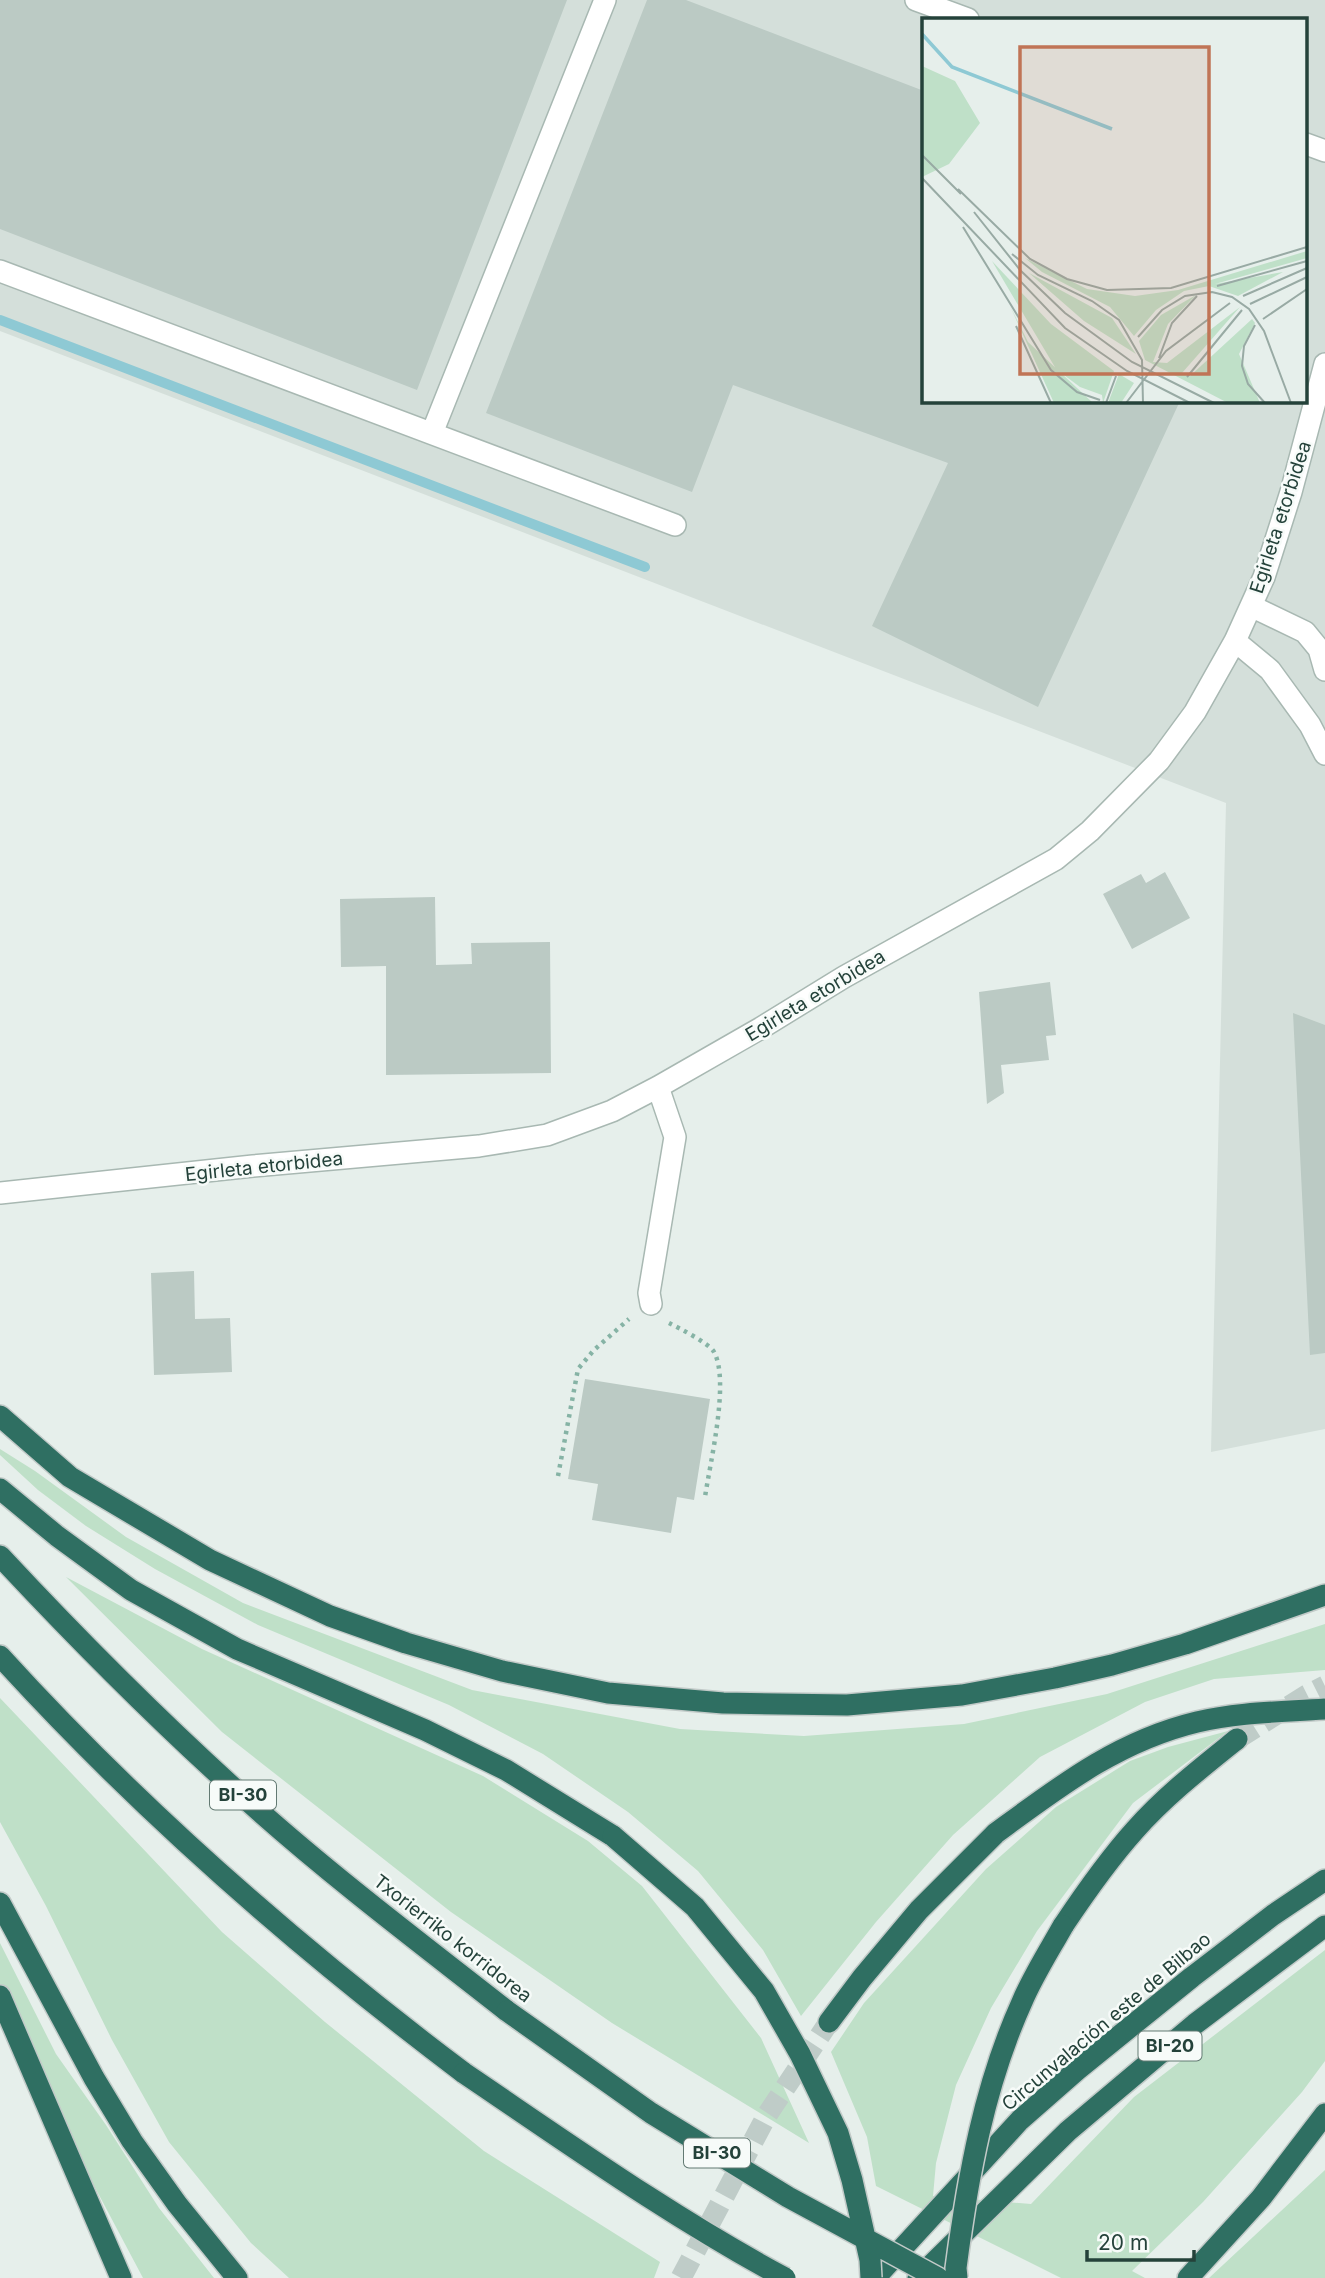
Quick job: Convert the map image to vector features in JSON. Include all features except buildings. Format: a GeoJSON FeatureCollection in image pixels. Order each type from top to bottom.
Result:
{"type":"FeatureCollection","features":[{"type":"Feature","properties":{"kind":"highway"},"geometry":{"type":"LineString","coordinates":[[0,1416],[69,1477],[210,1560],[318,1610],[406,1643],[502,1671],[608,1693],[723,1703],[847,1705],[962,1695],[1112,1665],[1197,1640],[1325,1595]]}},
{"type":"Feature","properties":{"kind":"highway"},"geometry":{"type":"LineString","coordinates":[[0,1489],[57,1536],[131,1590],[237,1648],[425,1730],[506,1770],[612,1836],[695,1907],[764,1992],[800,2054],[838,2133],[852,2180],[873,2278]]}},
{"type":"Feature","properties":{"kind":"highway","name":"Txorierriko korridorea"},"geometry":{"type":"LineString","coordinates":[[0,1556],[120,1680],[257,1809],[314,1858],[507,2011],[651,2113],[788,2197],[938,2278]]}},
{"type":"Feature","properties":{"kind":"highway"},"geometry":{"type":"LineString","coordinates":[[0,1656],[150,1809],[260,1910],[377,2007],[464,2073],[612,2174],[785,2278]]}},
{"type":"Feature","properties":{"kind":"highway"},"geometry":{"type":"LineString","coordinates":[[830,2022],[862,1978],[919,1910],[996,1833],[1108,1755],[1198,1721],[1239,1715],[1325,1709]]}},
{"type":"Feature","properties":{"kind":"highway"},"geometry":{"type":"LineString","coordinates":[[957,2278],[966,2196],[978,2134],[994,2076],[1022,2001],[1063,1926],[1094,1880],[1136,1828],[1184,1781],[1237,1739]]}},
{"type":"Feature","properties":{"kind":"highway","name":"Circunvalación este de Bilbao"},"geometry":{"type":"LineString","coordinates":[[873,2278],[1039,2103],[1212,1962],[1273,1915],[1325,1880]]}},
{"type":"Feature","properties":{"kind":"highway"},"geometry":{"type":"LineString","coordinates":[[0,1903],[94,2078],[132,2141],[177,2204],[237,2278]]}},
{"type":"Feature","properties":{"kind":"highway","name":"BI-20"},"geometry":{"type":"LineString","coordinates":[[918,2278],[1068,2131],[1195,2024],[1325,1926]]}},
{"type":"Feature","properties":{"kind":"highway"},"geometry":{"type":"LineString","coordinates":[[0,1996],[121,2278]]}},
{"type":"Feature","properties":{"kind":"highway"},"geometry":{"type":"LineString","coordinates":[[1188,2278],[1261,2198],[1325,2114]]}},
{"type":"Feature","properties":{"kind":"street"},"geometry":{"type":"LineString","coordinates":[[432,433],[605,0]]}},
{"type":"Feature","properties":{"kind":"street"},"geometry":{"type":"LineString","coordinates":[[916,0],[965,18]]}},
{"type":"Feature","properties":{"kind":"street"},"geometry":{"type":"LineString","coordinates":[[1308,145],[1325,151]]}},
{"type":"Feature","properties":{"kind":"street"},"geometry":{"type":"LineString","coordinates":[[0,271],[675,525]]}},
{"type":"Feature","properties":{"kind":"street","name":"Egirleta etorbidea"},"geometry":{"type":"LineString","coordinates":[[0,1193],[253,1166],[479,1146],[547,1135],[612,1111],[658,1087],[844,977],[1056,859],[1090,831],[1159,761],[1195,712],[1235,640],[1264,577],[1291,492],[1325,364]]}},
{"type":"Feature","properties":{"kind":"street"},"geometry":{"type":"LineString","coordinates":[[1251,606],[1305,632],[1319,649],[1325,670]]}},
{"type":"Feature","properties":{"kind":"street"},"geometry":{"type":"LineString","coordinates":[[1235,640],[1270,670],[1310,725],[1325,754]]}},
{"type":"Feature","properties":{"kind":"street"},"geometry":{"type":"LineString","coordinates":[[650,1304],[649,1293],[675,1137],[658,1087]]}},
{"type":"Feature","properties":{"kind":"path"},"geometry":{"type":"LineString","coordinates":[[558,1476],[579,1370],[594,1350],[616,1329],[650,1304],[652,1313],[713,1350],[720,1369],[722,1388],[705,1497]]}},
{"type":"Feature","properties":{"kind":"shaded area"},"geometry":{"type":"Polygon","coordinates":[[[0,0],[1325,0],[1325,1429],[1211,1452],[1226,803],[0,331],[0,0]]]}},
{"type":"Feature","properties":{"kind":"green space"},"geometry":{"type":"Polygon","coordinates":[[[0,1449],[126,1537],[243,1603],[472,1690],[680,1729],[804,1736],[964,1724],[1107,1694],[1325,1624],[1325,1670],[1214,1679],[1145,1702],[1040,1757],[953,1835],[876,1922],[801,2016],[763,1950],[698,1871],[628,1812],[543,1754],[449,1705],[258,1625],[155,1569],[86,1526],[38,1490],[0,1455],[0,1449]]]}},
{"type":"Feature","properties":{"kind":"green space"},"geometry":{"type":"Polygon","coordinates":[[[66,1577],[202,1649],[483,1776],[588,1841],[642,1886],[761,2038],[809,2143],[612,2023],[451,1912],[222,1732],[66,1577]]]}},
{"type":"Feature","properties":{"kind":"green space"},"geometry":{"type":"Polygon","coordinates":[[[0,1698],[222,1932],[325,2022],[484,2151],[660,2262],[654,2278],[289,2278],[251,2243],[169,2142],[112,2040],[46,1906],[0,1822],[0,1698]]]}},
{"type":"Feature","properties":{"kind":"green space"},"geometry":{"type":"Polygon","coordinates":[[[1228,1731],[1133,1803],[1037,1931],[991,2008],[956,2085],[936,2163],[933,2196],[1031,2204],[1134,2097],[1325,1950],[1325,2061],[1302,2092],[1203,2202],[1132,2271],[1145,2278],[1061,2278],[876,2186],[867,2137],[831,2052],[864,2003],[986,1869],[1056,1807],[1130,1761],[1168,1747],[1228,1731]]]}},
{"type":"Feature","properties":{"kind":"green space"},"geometry":{"type":"Polygon","coordinates":[[[0,1943],[56,2054],[159,2208],[214,2278],[143,2278],[37,2078],[0,1997],[0,1943]]]}},
{"type":"Feature","properties":{"kind":"green space"},"geometry":{"type":"Polygon","coordinates":[[[1325,2170],[1325,2278],[1209,2278],[1325,2170]]]}},
{"type":"Feature","properties":{"kind":"waterway"},"geometry":{"type":"LineString","coordinates":[[0,320],[645,567]]}},
{"type":"Feature","properties":{"kind":"tunnel"},"geometry":{"type":"LineString","coordinates":[[1237,1739],[1325,1686]]}},
{"type":"Feature","properties":{"kind":"tunnel"},"geometry":{"type":"LineString","coordinates":[[681,2278],[767,2115],[829,2022]]}}]}
